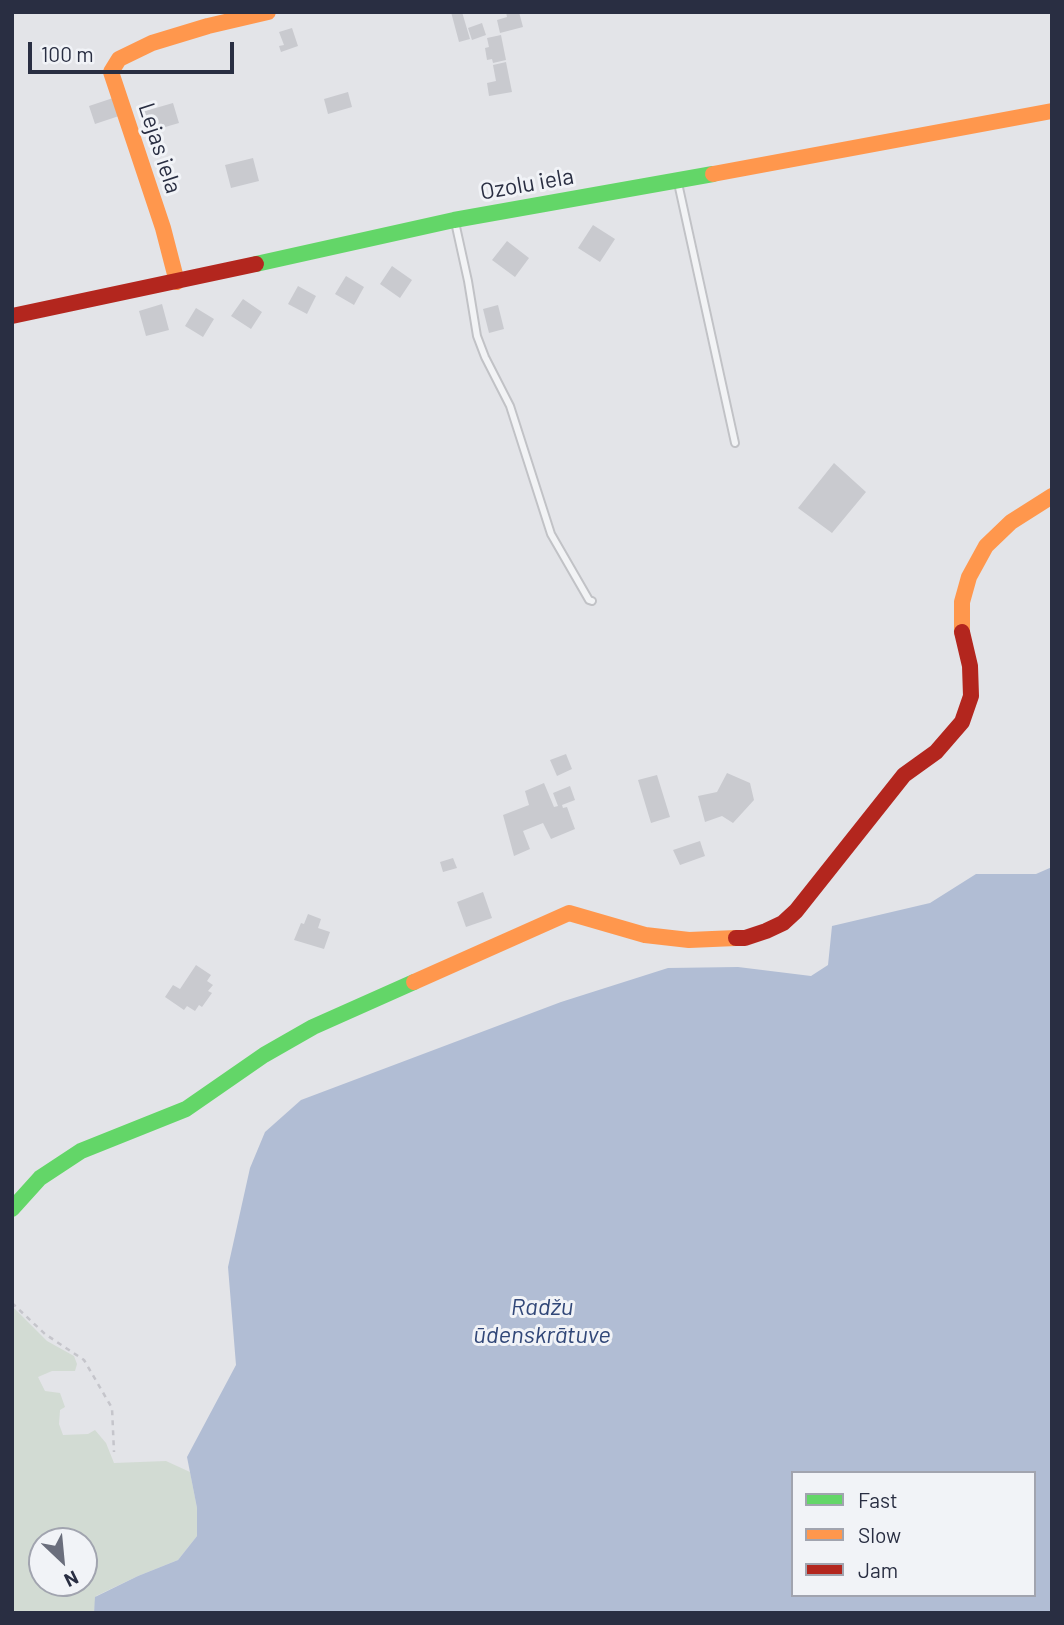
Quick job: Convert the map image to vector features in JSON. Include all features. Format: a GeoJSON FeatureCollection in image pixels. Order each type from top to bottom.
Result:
{"type":"FeatureCollection","features":[{"type":"Feature","properties":{"kind":"street","name":"Lejas iela"},"geometry":{"type":"LineString","coordinates":[[177,282],[163,228],[111,72],[119,60],[152,43],[268,12]]}},
{"type":"Feature","properties":{"kind":"street","name":"Ozolu iela"},"geometry":{"type":"LineString","coordinates":[[12,316],[454,220],[1052,111]]}},
{"type":"Feature","properties":{"kind":"street"},"geometry":{"type":"LineString","coordinates":[[12,1209],[40,1178],[81,1152],[186,1109],[264,1055],[313,1027],[569,913],[645,934],[689,940],[745,938],[783,923],[796,911],[904,775],[936,752],[962,722],[971,696],[970,666],[962,634],[962,602],[969,577],[986,547],[1011,522],[1052,496]]}},
{"type":"Feature","properties":{"kind":"lane"},"geometry":{"type":"LineString","coordinates":[[678,181],[735,443]]}},
{"type":"Feature","properties":{"kind":"lane"},"geometry":{"type":"LineString","coordinates":[[454,220],[481,347],[510,406],[551,534],[592,601]]}},
{"type":"Feature","properties":{"kind":"path"},"geometry":{"type":"LineString","coordinates":[[12,1303],[45,1334],[84,1360],[112,1408],[114,1452]]}},
{"type":"Feature","properties":{"kind":"shaded area"},"geometry":{"type":"Polygon","coordinates":[[[12,1306],[47,1341],[74,1356],[77,1364],[75,1371],[52,1371],[38,1377],[45,1391],[60,1393],[65,1407],[60,1410],[59,1424],[63,1435],[88,1434],[95,1430],[106,1443],[114,1463],[166,1461],[190,1472],[197,1508],[197,1536],[178,1560],[98,1595],[98,1527],[28,1527],[28,1597],[96,1597],[94,1613],[12,1613],[12,1306]]]}},
{"type":"Feature","properties":{"kind":"water","name":"Radžu ūdenskrātuve"},"geometry":{"type":"Polygon","coordinates":[[[1052,867],[1052,1613],[94,1613],[95,1597],[178,1560],[197,1536],[197,1508],[187,1457],[236,1365],[228,1267],[250,1168],[265,1132],[301,1100],[561,1002],[668,968],[738,967],[811,976],[828,965],[832,926],[930,903],[976,874],[1036,874],[1052,867]]]}},
{"type":"Feature","properties":{"kind":"building"},"geometry":{"type":"Polygon","coordinates":[[[451,12],[462,12],[470,39],[459,42],[451,12]]]}},
{"type":"Feature","properties":{"kind":"building"},"geometry":{"type":"Polygon","coordinates":[[[506,12],[519,12],[523,27],[500,33],[497,20],[507,17],[506,12]]]}},
{"type":"Feature","properties":{"kind":"building"},"geometry":{"type":"Polygon","coordinates":[[[482,23],[486,35],[472,40],[468,28],[482,23]]]}},
{"type":"Feature","properties":{"kind":"building"},"geometry":{"type":"Polygon","coordinates":[[[292,28],[298,46],[281,52],[279,46],[284,45],[279,32],[292,28]]]}},
{"type":"Feature","properties":{"kind":"building"},"geometry":{"type":"Polygon","coordinates":[[[501,35],[506,60],[493,63],[492,59],[487,60],[487,38],[501,35]]]}},
{"type":"Feature","properties":{"kind":"building"},"geometry":{"type":"Polygon","coordinates":[[[506,62],[512,92],[489,96],[487,83],[496,81],[493,65],[506,62]]]}},
{"type":"Feature","properties":{"kind":"building"},"geometry":{"type":"Polygon","coordinates":[[[348,92],[352,107],[328,114],[324,99],[348,92]]]}},
{"type":"Feature","properties":{"kind":"building"},"geometry":{"type":"Polygon","coordinates":[[[113,98],[119,116],[95,124],[89,106],[113,98]]]}},
{"type":"Feature","properties":{"kind":"building"},"geometry":{"type":"Polygon","coordinates":[[[173,103],[179,123],[148,132],[142,112],[173,103]]]}},
{"type":"Feature","properties":{"kind":"building"},"geometry":{"type":"Polygon","coordinates":[[[253,158],[259,181],[231,188],[225,165],[253,158]]]}},
{"type":"Feature","properties":{"kind":"building"},"geometry":{"type":"Polygon","coordinates":[[[593,225],[615,239],[600,262],[578,248],[593,225]]]}},
{"type":"Feature","properties":{"kind":"building"},"geometry":{"type":"Polygon","coordinates":[[[507,241],[529,258],[515,277],[492,260],[507,241]]]}},
{"type":"Feature","properties":{"kind":"building"},"geometry":{"type":"Polygon","coordinates":[[[392,266],[412,280],[400,298],[380,284],[392,266]]]}},
{"type":"Feature","properties":{"kind":"building"},"geometry":{"type":"Polygon","coordinates":[[[346,276],[364,287],[354,305],[335,294],[346,276]]]}},
{"type":"Feature","properties":{"kind":"building"},"geometry":{"type":"Polygon","coordinates":[[[298,286],[316,296],[307,314],[288,304],[298,286]]]}},
{"type":"Feature","properties":{"kind":"building"},"geometry":{"type":"Polygon","coordinates":[[[243,299],[262,312],[251,329],[231,316],[243,299]]]}},
{"type":"Feature","properties":{"kind":"building"},"geometry":{"type":"Polygon","coordinates":[[[162,304],[169,330],[146,336],[139,311],[162,304]]]}},
{"type":"Feature","properties":{"kind":"building"},"geometry":{"type":"Polygon","coordinates":[[[498,305],[504,329],[489,333],[483,309],[498,305]]]}},
{"type":"Feature","properties":{"kind":"building"},"geometry":{"type":"Polygon","coordinates":[[[196,308],[214,319],[203,337],[185,326],[196,308]]]}},
{"type":"Feature","properties":{"kind":"building"},"geometry":{"type":"Polygon","coordinates":[[[834,463],[866,492],[832,533],[798,508],[834,463]]]}},
{"type":"Feature","properties":{"kind":"building"},"geometry":{"type":"Polygon","coordinates":[[[566,754],[572,769],[557,776],[550,760],[566,754]]]}},
{"type":"Feature","properties":{"kind":"building"},"geometry":{"type":"Polygon","coordinates":[[[727,773],[750,783],[754,800],[733,823],[722,816],[705,822],[698,796],[717,792],[727,773]]]}},
{"type":"Feature","properties":{"kind":"building"},"geometry":{"type":"Polygon","coordinates":[[[657,775],[670,817],[651,823],[638,780],[657,775]]]}},
{"type":"Feature","properties":{"kind":"building"},"geometry":{"type":"Polygon","coordinates":[[[544,783],[554,807],[558,806],[553,793],[570,786],[575,800],[562,805],[563,808],[567,807],[575,829],[551,839],[543,823],[523,831],[530,849],[514,856],[503,815],[529,805],[525,791],[544,783]]]}},
{"type":"Feature","properties":{"kind":"building"},"geometry":{"type":"Polygon","coordinates":[[[700,841],[705,856],[680,865],[673,850],[700,841]]]}},
{"type":"Feature","properties":{"kind":"building"},"geometry":{"type":"Polygon","coordinates":[[[453,858],[457,868],[443,872],[440,862],[453,858]]]}},
{"type":"Feature","properties":{"kind":"building"},"geometry":{"type":"Polygon","coordinates":[[[483,892],[492,918],[466,927],[457,902],[483,892]]]}},
{"type":"Feature","properties":{"kind":"building"},"geometry":{"type":"Polygon","coordinates":[[[308,914],[321,919],[318,928],[330,932],[324,949],[294,940],[308,914]]]}},
{"type":"Feature","properties":{"kind":"building"},"geometry":{"type":"Polygon","coordinates":[[[196,965],[211,975],[207,981],[213,985],[208,991],[212,993],[202,1007],[199,1005],[195,1011],[187,1006],[184,1010],[165,997],[173,985],[180,989],[196,965]]]}},
{"type":"Feature","properties":{"kind":"traffic: fast"},"geometry":{"type":"LineString","coordinates":[[256,264],[454,220],[713,174]]}},
{"type":"Feature","properties":{"kind":"traffic: fast"},"geometry":{"type":"LineString","coordinates":[[12,1209],[40,1178],[81,1151],[186,1109],[264,1055],[313,1027],[414,982]]}},
{"type":"Feature","properties":{"kind":"traffic: slow"},"geometry":{"type":"LineString","coordinates":[[177,282],[163,228],[111,72],[119,59],[152,43],[268,12]]}},
{"type":"Feature","properties":{"kind":"traffic: slow"},"geometry":{"type":"LineString","coordinates":[[713,174],[1052,111]]}},
{"type":"Feature","properties":{"kind":"traffic: slow"},"geometry":{"type":"LineString","coordinates":[[962,632],[962,602],[969,577],[986,546],[1011,522],[1052,496]]}},
{"type":"Feature","properties":{"kind":"traffic: slow"},"geometry":{"type":"LineString","coordinates":[[414,982],[569,913],[645,935],[689,940],[736,938]]}},
{"type":"Feature","properties":{"kind":"traffic: jam"},"geometry":{"type":"LineString","coordinates":[[12,316],[256,264]]}},
{"type":"Feature","properties":{"kind":"traffic: jam"},"geometry":{"type":"LineString","coordinates":[[736,938],[766,931],[783,923],[796,911],[904,775],[936,752],[962,722],[971,696],[970,666],[962,632]]}}]}
